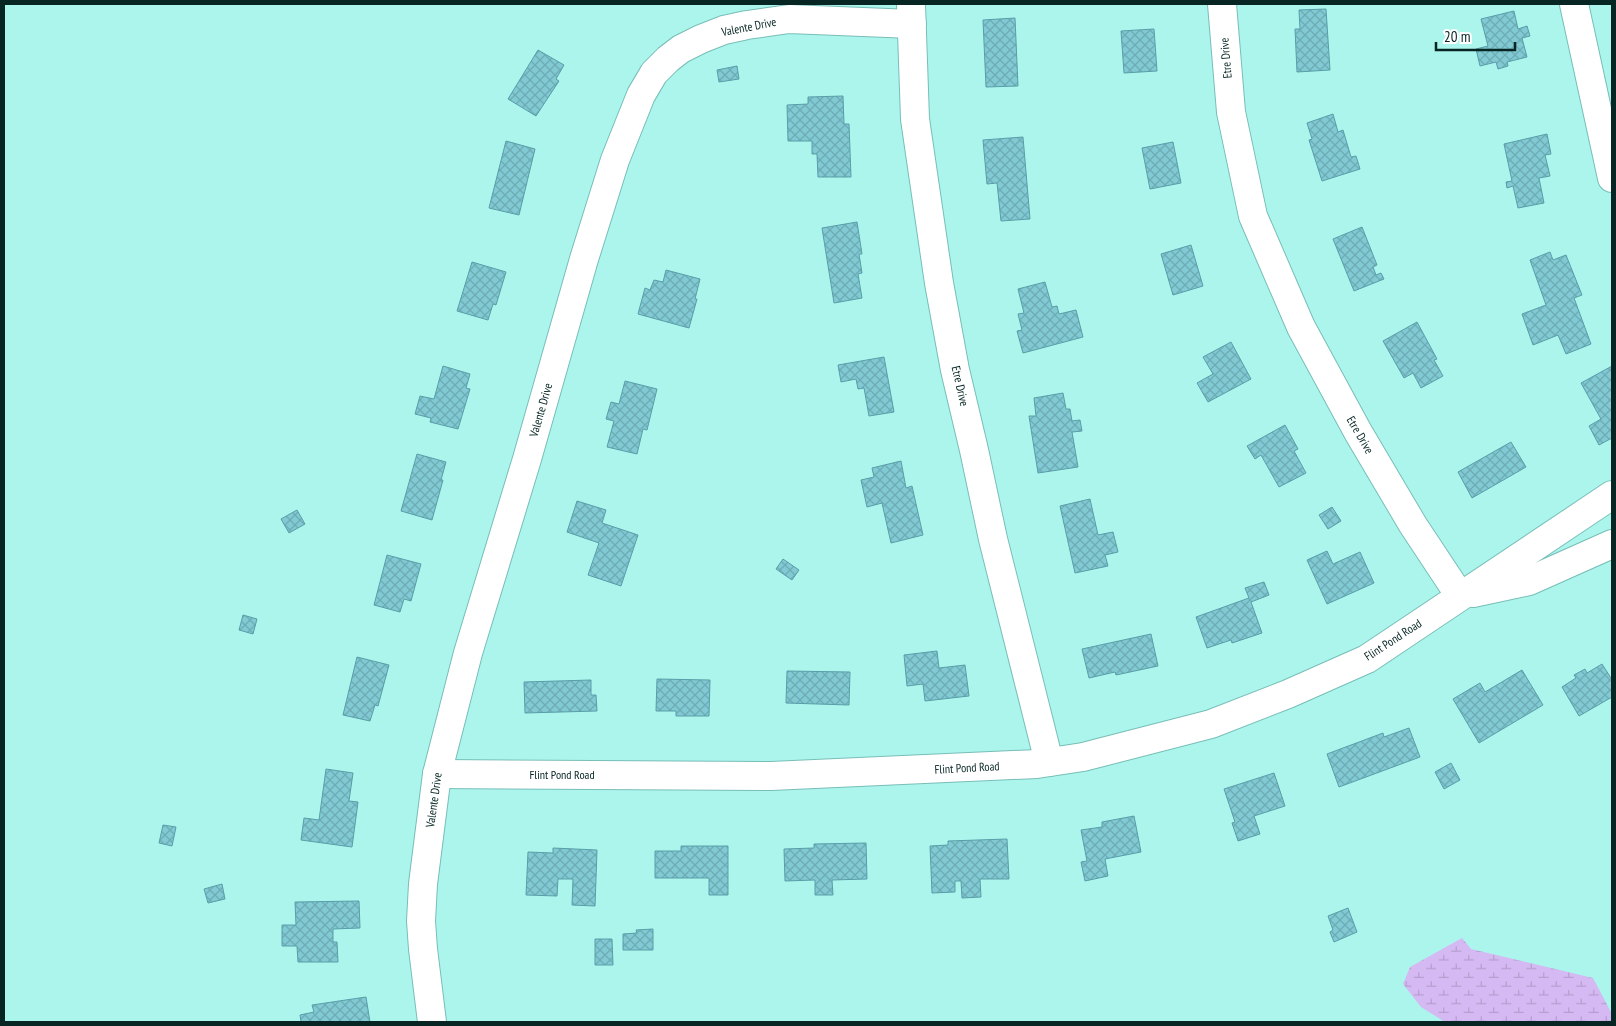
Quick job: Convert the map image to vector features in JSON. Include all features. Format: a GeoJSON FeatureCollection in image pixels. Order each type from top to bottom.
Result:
{"type":"FeatureCollection","features":[{"type":"Feature","properties":{"kind":"street","name":"Etre Drive"},"geometry":{"type":"LineString","coordinates":[[1222,4],[1231,112],[1253,216],[1301,327],[1358,432],[1413,525],[1460,596]]}},
{"type":"Feature","properties":{"kind":"street"},"geometry":{"type":"LineString","coordinates":[[1574,4],[1611,165]]}},
{"type":"Feature","properties":{"kind":"street","name":"Etre Drive"},"geometry":{"type":"LineString","coordinates":[[911,14],[915,119],[941,293],[993,539],[1049,762]]}},
{"type":"Feature","properties":{"kind":"street","name":"Valente Drive"},"geometry":{"type":"LineString","coordinates":[[432,1022],[422,950],[421,921],[423,884],[437,774],[468,653],[615,160],[635,109],[654,73],[668,59],[681,49],[724,30],[747,24],[789,19],[911,14]]}},
{"type":"Feature","properties":{"kind":"street","name":"Flint Pond Road"},"geometry":{"type":"LineString","coordinates":[[437,774],[771,776],[924,770],[1049,762],[1083,757],[1211,724],[1288,694],[1367,659],[1612,495]]}},
{"type":"Feature","properties":{"kind":"street","name":"Flint Pond Road"},"geometry":{"type":"LineString","coordinates":[[1460,596],[1529,581],[1612,544]]}},
{"type":"Feature","properties":{"kind":"green space"},"geometry":{"type":"Polygon","coordinates":[[[1462,938],[1471,949],[1593,978],[1612,1014],[1612,1022],[1445,1022],[1421,1007],[1403,984],[1410,967],[1462,938]]]}},
{"type":"Feature","properties":{"kind":"building"},"geometry":{"type":"Polygon","coordinates":[[[1326,9],[1330,70],[1297,72],[1295,29],[1300,29],[1299,10],[1326,9]]]}},
{"type":"Feature","properties":{"kind":"building"},"geometry":{"type":"Polygon","coordinates":[[[1514,11],[1518,29],[1527,26],[1530,36],[1522,38],[1527,57],[1507,62],[1508,66],[1498,69],[1496,62],[1480,66],[1476,49],[1488,46],[1481,19],[1514,11]]]}},
{"type":"Feature","properties":{"kind":"building"},"geometry":{"type":"Polygon","coordinates":[[[1015,18],[1018,86],[986,87],[983,20],[1015,18]]]}},
{"type":"Feature","properties":{"kind":"building"},"geometry":{"type":"Polygon","coordinates":[[[1154,29],[1157,71],[1124,73],[1121,31],[1154,29]]]}},
{"type":"Feature","properties":{"kind":"building"},"geometry":{"type":"Polygon","coordinates":[[[538,50],[564,65],[556,79],[559,81],[536,116],[508,99],[538,50]]]}},
{"type":"Feature","properties":{"kind":"building"},"geometry":{"type":"Polygon","coordinates":[[[737,66],[739,79],[719,82],[717,70],[737,66]]]}},
{"type":"Feature","properties":{"kind":"building"},"geometry":{"type":"Polygon","coordinates":[[[843,96],[844,124],[849,124],[851,177],[818,177],[817,154],[812,154],[812,141],[788,141],[787,105],[808,104],[808,97],[843,96]]]}},
{"type":"Feature","properties":{"kind":"building"},"geometry":{"type":"Polygon","coordinates":[[[1333,114],[1338,132],[1343,130],[1351,157],[1356,156],[1360,169],[1322,181],[1309,140],[1312,139],[1307,123],[1333,114]]]}},
{"type":"Feature","properties":{"kind":"building"},"geometry":{"type":"Polygon","coordinates":[[[1547,134],[1551,154],[1545,155],[1550,176],[1539,178],[1544,203],[1518,208],[1513,186],[1507,188],[1506,182],[1512,181],[1504,144],[1547,134]]]}},
{"type":"Feature","properties":{"kind":"building"},"geometry":{"type":"Polygon","coordinates":[[[1023,137],[1030,219],[1001,221],[997,183],[987,184],[983,140],[1023,137]]]}},
{"type":"Feature","properties":{"kind":"building"},"geometry":{"type":"Polygon","coordinates":[[[506,141],[535,149],[519,215],[489,208],[506,141]]]}},
{"type":"Feature","properties":{"kind":"building"},"geometry":{"type":"Polygon","coordinates":[[[1173,142],[1181,183],[1150,189],[1142,148],[1173,142]]]}},
{"type":"Feature","properties":{"kind":"building"},"geometry":{"type":"Polygon","coordinates":[[[857,222],[862,254],[859,254],[862,273],[858,274],[862,298],[834,303],[822,228],[857,222]]]}},
{"type":"Feature","properties":{"kind":"building"},"geometry":{"type":"Polygon","coordinates":[[[1362,227],[1377,265],[1373,267],[1376,275],[1381,273],[1384,279],[1354,291],[1333,239],[1362,227]]]}},
{"type":"Feature","properties":{"kind":"building"},"geometry":{"type":"Polygon","coordinates":[[[1191,245],[1203,286],[1173,295],[1161,254],[1191,245]]]}},
{"type":"Feature","properties":{"kind":"building"},"geometry":{"type":"Polygon","coordinates":[[[1550,252],[1553,260],[1566,255],[1582,295],[1574,298],[1591,344],[1566,354],[1558,335],[1533,345],[1522,314],[1546,305],[1530,260],[1550,252]]]}},
{"type":"Feature","properties":{"kind":"building"},"geometry":{"type":"Polygon","coordinates":[[[472,262],[506,272],[496,305],[493,304],[488,320],[457,311],[472,262]]]}},
{"type":"Feature","properties":{"kind":"building"},"geometry":{"type":"Polygon","coordinates":[[[666,270],[700,279],[689,328],[638,314],[645,288],[650,290],[654,280],[663,282],[666,270]]]}},
{"type":"Feature","properties":{"kind":"building"},"geometry":{"type":"Polygon","coordinates":[[[1045,282],[1052,307],[1057,306],[1059,314],[1076,310],[1083,337],[1023,353],[1017,331],[1022,330],[1018,314],[1024,313],[1018,289],[1045,282]]]}},
{"type":"Feature","properties":{"kind":"building"},"geometry":{"type":"Polygon","coordinates":[[[1417,322],[1437,359],[1434,360],[1443,376],[1421,388],[1413,373],[1404,378],[1383,341],[1417,322]]]}},
{"type":"Feature","properties":{"kind":"building"},"geometry":{"type":"Polygon","coordinates":[[[1231,342],[1251,379],[1208,402],[1197,383],[1213,374],[1203,357],[1231,342]]]}},
{"type":"Feature","properties":{"kind":"building"},"geometry":{"type":"Polygon","coordinates":[[[884,357],[894,412],[869,416],[864,388],[858,389],[856,379],[841,382],[838,365],[884,357]]]}},
{"type":"Feature","properties":{"kind":"building"},"geometry":{"type":"Polygon","coordinates":[[[443,366],[470,374],[466,388],[470,389],[458,429],[430,422],[431,418],[415,414],[420,396],[434,399],[443,366]]]}},
{"type":"Feature","properties":{"kind":"building"},"geometry":{"type":"Polygon","coordinates":[[[1612,366],[1612,438],[1599,445],[1589,426],[1601,419],[1581,383],[1612,366]]]}},
{"type":"Feature","properties":{"kind":"building"},"geometry":{"type":"Polygon","coordinates":[[[625,381],[657,389],[647,430],[643,429],[637,454],[607,447],[614,421],[606,419],[611,402],[619,404],[625,381]]]}},
{"type":"Feature","properties":{"kind":"building"},"geometry":{"type":"Polygon","coordinates":[[[1063,393],[1066,409],[1070,409],[1072,421],[1080,420],[1082,431],[1072,432],[1078,467],[1038,473],[1029,416],[1036,416],[1034,398],[1063,393]]]}},
{"type":"Feature","properties":{"kind":"building"},"geometry":{"type":"Polygon","coordinates":[[[1285,425],[1298,449],[1294,451],[1306,473],[1279,487],[1261,455],[1255,459],[1247,446],[1285,425]]]}},
{"type":"Feature","properties":{"kind":"building"},"geometry":{"type":"Polygon","coordinates":[[[1511,442],[1526,467],[1472,498],[1458,472],[1511,442]]]}},
{"type":"Feature","properties":{"kind":"building"},"geometry":{"type":"Polygon","coordinates":[[[417,454],[446,462],[432,520],[401,511],[417,454]]]}},
{"type":"Feature","properties":{"kind":"building"},"geometry":{"type":"Polygon","coordinates":[[[901,461],[906,488],[912,486],[923,535],[891,543],[882,503],[867,507],[861,480],[874,477],[872,468],[901,461]]]}},
{"type":"Feature","properties":{"kind":"building"},"geometry":{"type":"Polygon","coordinates":[[[1090,499],[1098,535],[1113,532],[1118,552],[1105,555],[1108,566],[1075,573],[1060,506],[1090,499]]]}},
{"type":"Feature","properties":{"kind":"building"},"geometry":{"type":"Polygon","coordinates":[[[577,501],[606,510],[602,523],[638,535],[621,586],[588,575],[599,543],[567,532],[577,501]]]}},
{"type":"Feature","properties":{"kind":"building"},"geometry":{"type":"Polygon","coordinates":[[[1332,507],[1341,521],[1328,529],[1319,515],[1332,507]]]}},
{"type":"Feature","properties":{"kind":"building"},"geometry":{"type":"Polygon","coordinates":[[[297,510],[305,524],[289,533],[281,519],[297,510]]]}},
{"type":"Feature","properties":{"kind":"building"},"geometry":{"type":"Polygon","coordinates":[[[1327,551],[1333,564],[1360,552],[1374,583],[1327,604],[1307,560],[1327,551]]]}},
{"type":"Feature","properties":{"kind":"building"},"geometry":{"type":"Polygon","coordinates":[[[387,555],[421,564],[411,601],[404,599],[400,612],[374,605],[387,555]]]}},
{"type":"Feature","properties":{"kind":"building"},"geometry":{"type":"Polygon","coordinates":[[[783,559],[799,570],[792,580],[776,569],[783,559]]]}},
{"type":"Feature","properties":{"kind":"building"},"geometry":{"type":"Polygon","coordinates":[[[1264,582],[1269,595],[1251,602],[1262,633],[1232,643],[1231,640],[1207,648],[1196,617],[1249,598],[1245,588],[1264,582]]]}},
{"type":"Feature","properties":{"kind":"building"},"geometry":{"type":"Polygon","coordinates":[[[243,615],[257,619],[253,634],[239,630],[243,615]]]}},
{"type":"Feature","properties":{"kind":"building"},"geometry":{"type":"Polygon","coordinates":[[[1151,634],[1158,666],[1116,675],[1115,672],[1089,678],[1082,649],[1151,634]]]}},
{"type":"Feature","properties":{"kind":"building"},"geometry":{"type":"Polygon","coordinates":[[[937,651],[939,668],[965,665],[969,696],[925,701],[923,684],[907,686],[904,655],[937,651]]]}},
{"type":"Feature","properties":{"kind":"building"},"geometry":{"type":"Polygon","coordinates":[[[357,657],[389,665],[378,706],[375,705],[370,721],[343,715],[357,657]]]}},
{"type":"Feature","properties":{"kind":"building"},"geometry":{"type":"Polygon","coordinates":[[[1602,664],[1612,678],[1612,697],[1579,716],[1562,687],[1576,678],[1574,675],[1585,669],[1587,673],[1602,664]]]}},
{"type":"Feature","properties":{"kind":"building"},"geometry":{"type":"Polygon","coordinates":[[[1522,670],[1543,705],[1479,743],[1453,699],[1480,683],[1485,692],[1522,670]]]}},
{"type":"Feature","properties":{"kind":"building"},"geometry":{"type":"Polygon","coordinates":[[[787,671],[850,672],[849,705],[786,703],[787,671]]]}},
{"type":"Feature","properties":{"kind":"building"},"geometry":{"type":"Polygon","coordinates":[[[657,679],[710,680],[709,716],[676,716],[676,711],[656,711],[657,679]]]}},
{"type":"Feature","properties":{"kind":"building"},"geometry":{"type":"Polygon","coordinates":[[[591,680],[591,695],[596,695],[597,711],[525,713],[524,682],[591,680]]]}},
{"type":"Feature","properties":{"kind":"building"},"geometry":{"type":"Polygon","coordinates":[[[1409,728],[1420,757],[1339,787],[1327,754],[1383,733],[1384,737],[1409,728]]]}},
{"type":"Feature","properties":{"kind":"building"},"geometry":{"type":"Polygon","coordinates":[[[1451,763],[1460,780],[1444,789],[1435,772],[1451,763]]]}},
{"type":"Feature","properties":{"kind":"building"},"geometry":{"type":"Polygon","coordinates":[[[326,769],[353,773],[349,801],[358,802],[352,847],[301,840],[304,818],[319,820],[326,769]]]}},
{"type":"Feature","properties":{"kind":"building"},"geometry":{"type":"Polygon","coordinates":[[[1274,773],[1285,806],[1254,816],[1260,834],[1238,841],[1232,823],[1235,822],[1224,789],[1274,773]]]}},
{"type":"Feature","properties":{"kind":"building"},"geometry":{"type":"Polygon","coordinates":[[[1134,816],[1141,852],[1105,859],[1108,876],[1085,881],[1081,862],[1087,861],[1081,830],[1102,827],[1102,822],[1134,816]]]}},
{"type":"Feature","properties":{"kind":"building"},"geometry":{"type":"Polygon","coordinates":[[[163,825],[176,827],[172,846],[159,843],[163,825]]]}},
{"type":"Feature","properties":{"kind":"building"},"geometry":{"type":"Polygon","coordinates":[[[1007,839],[1009,879],[980,879],[981,897],[962,898],[961,881],[955,881],[955,892],[932,893],[930,846],[948,845],[948,841],[1007,839]]]}},
{"type":"Feature","properties":{"kind":"building"},"geometry":{"type":"Polygon","coordinates":[[[866,843],[867,879],[832,880],[833,895],[815,895],[815,880],[785,881],[784,849],[814,848],[814,844],[866,843]]]}},
{"type":"Feature","properties":{"kind":"building"},"geometry":{"type":"Polygon","coordinates":[[[681,846],[728,846],[728,895],[709,895],[709,878],[655,878],[655,851],[681,851],[681,846]]]}},
{"type":"Feature","properties":{"kind":"building"},"geometry":{"type":"Polygon","coordinates":[[[553,848],[597,850],[595,906],[572,905],[573,879],[558,879],[557,896],[526,895],[528,852],[553,853],[553,848]]]}},
{"type":"Feature","properties":{"kind":"building"},"geometry":{"type":"Polygon","coordinates":[[[222,884],[225,899],[208,903],[204,889],[222,884]]]}},
{"type":"Feature","properties":{"kind":"building"},"geometry":{"type":"Polygon","coordinates":[[[359,901],[360,928],[333,929],[333,942],[337,942],[338,962],[298,962],[297,946],[282,946],[282,925],[296,925],[295,902],[359,901]]]}},
{"type":"Feature","properties":{"kind":"building"},"geometry":{"type":"Polygon","coordinates":[[[1348,908],[1357,932],[1334,942],[1330,932],[1333,930],[1328,916],[1348,908]]]}},
{"type":"Feature","properties":{"kind":"building"},"geometry":{"type":"Polygon","coordinates":[[[653,929],[653,950],[623,950],[623,934],[637,933],[636,930],[653,929]]]}},
{"type":"Feature","properties":{"kind":"building"},"geometry":{"type":"Polygon","coordinates":[[[595,939],[612,939],[613,965],[595,965],[595,939]]]}},
{"type":"Feature","properties":{"kind":"building"},"geometry":{"type":"Polygon","coordinates":[[[366,997],[370,1022],[301,1022],[300,1015],[314,1012],[312,1005],[366,997]]]}}]}
